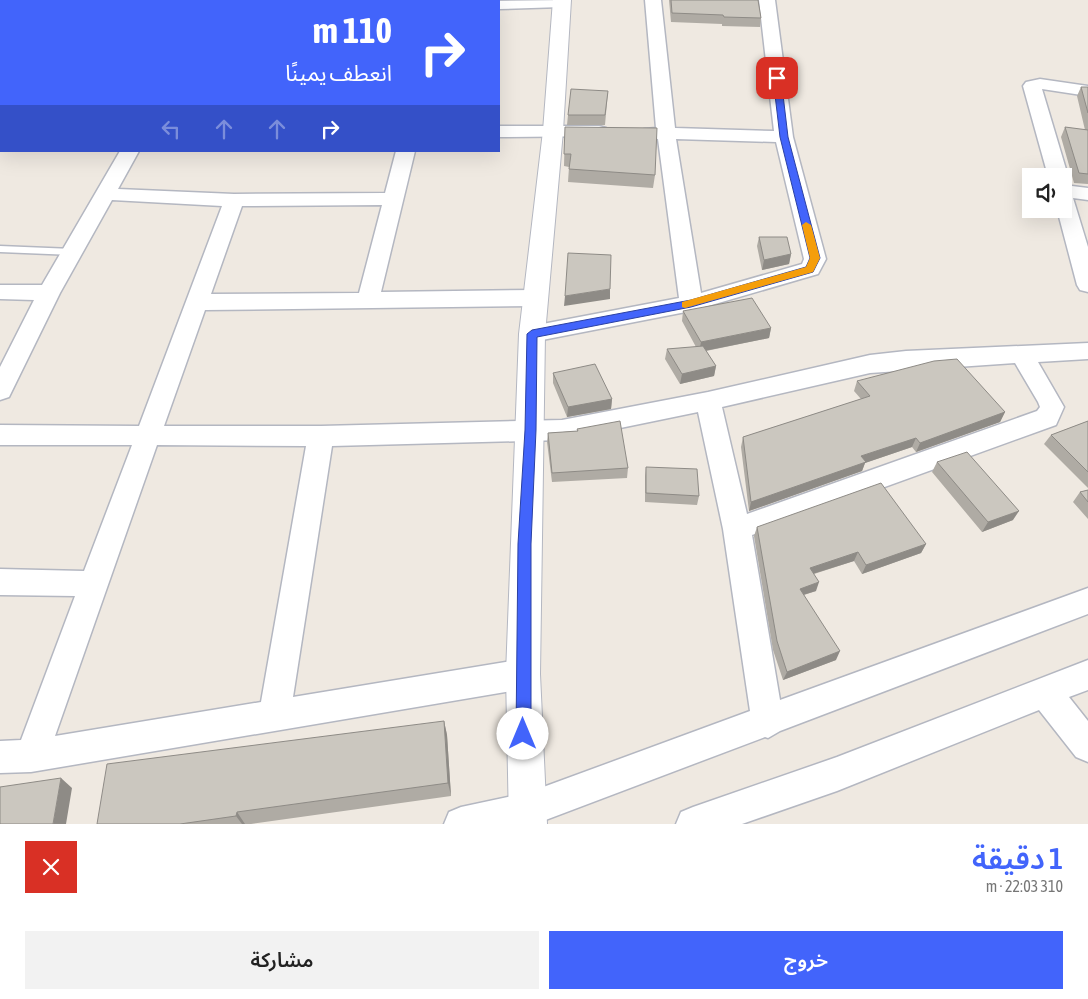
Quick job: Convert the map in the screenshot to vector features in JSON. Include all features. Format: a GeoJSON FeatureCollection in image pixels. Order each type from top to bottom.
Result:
{"type":"FeatureCollection","features":[{"type":"Feature","properties":{"kind":"street"},"geometry":{"type":"LineString","coordinates":[[653,0],[666,133],[691,303]]}},
{"type":"Feature","properties":{"kind":"street"},"geometry":{"type":"LineString","coordinates":[[532,334],[691,303],[810,269],[814,264],[815,258],[784,137],[767,0]]}},
{"type":"Feature","properties":{"kind":"street"},"geometry":{"type":"LineString","coordinates":[[500,4],[562,1],[553,132],[532,334],[531,430],[525,544],[523,674],[528,817]]}},
{"type":"Feature","properties":{"kind":"street"},"geometry":{"type":"LineString","coordinates":[[1056,168],[1032,86],[1040,84],[1088,90]]}},
{"type":"Feature","properties":{"kind":"street"},"geometry":{"type":"LineString","coordinates":[[500,132],[666,133],[784,137]]}},
{"type":"Feature","properties":{"kind":"street"},"geometry":{"type":"LineString","coordinates":[[0,391],[49,293],[129,152]]}},
{"type":"Feature","properties":{"kind":"street"},"geometry":{"type":"LineString","coordinates":[[368,301],[406,152]]}},
{"type":"Feature","properties":{"kind":"street"},"geometry":{"type":"LineString","coordinates":[[1072,192],[1088,194]]}},
{"type":"Feature","properties":{"kind":"street"},"geometry":{"type":"LineString","coordinates":[[106,194],[234,200],[395,199]]}},
{"type":"Feature","properties":{"kind":"street"},"geometry":{"type":"LineString","coordinates":[[31,756],[92,584],[198,302],[234,200]]}},
{"type":"Feature","properties":{"kind":"street"},"geometry":{"type":"LineString","coordinates":[[1070,218],[1088,285]]}},
{"type":"Feature","properties":{"kind":"street"},"geometry":{"type":"LineString","coordinates":[[0,292],[49,293]]}},
{"type":"Feature","properties":{"kind":"street"},"geometry":{"type":"LineString","coordinates":[[198,302],[535,298]]}},
{"type":"Feature","properties":{"kind":"street"},"geometry":{"type":"LineString","coordinates":[[0,435],[320,436],[579,427],[708,401],[870,364],[1088,351]]}},
{"type":"Feature","properties":{"kind":"street"},"geometry":{"type":"LineString","coordinates":[[737,528],[1047,418],[1052,407],[1050,401],[1021,354]]}},
{"type":"Feature","properties":{"kind":"street"},"geometry":{"type":"LineString","coordinates":[[708,401],[737,528],[768,722]]}},
{"type":"Feature","properties":{"kind":"street"},"geometry":{"type":"LineString","coordinates":[[274,717],[320,436]]}},
{"type":"Feature","properties":{"kind":"street"},"geometry":{"type":"LineString","coordinates":[[0,582],[92,584]]}},
{"type":"Feature","properties":{"kind":"street"},"geometry":{"type":"LineString","coordinates":[[461,824],[528,817],[768,722],[1088,601]]}},
{"type":"Feature","properties":{"kind":"street"},"geometry":{"type":"LineString","coordinates":[[0,758],[31,756],[274,717],[523,674]]}},
{"type":"Feature","properties":{"kind":"street"},"geometry":{"type":"LineString","coordinates":[[693,824],[837,774],[1088,675]]}},
{"type":"Feature","properties":{"kind":"street"},"geometry":{"type":"LineString","coordinates":[[1045,693],[1088,746]]}},
{"type":"Feature","properties":{"kind":"lane"},"geometry":{"type":"LineString","coordinates":[[0,249],[73,252]]}},
{"type":"Feature","properties":{"kind":"building"},"geometry":{"type":"Polygon","coordinates":[[[671,0],[758,0],[761,18],[672,13],[671,0]]]}},
{"type":"Feature","properties":{"kind":"building"},"geometry":{"type":"Polygon","coordinates":[[[1081,87],[1088,87],[1088,113],[1081,87]]]}},
{"type":"Feature","properties":{"kind":"building"},"geometry":{"type":"Polygon","coordinates":[[[571,89],[608,91],[605,115],[568,115],[571,89]]]}},
{"type":"Feature","properties":{"kind":"building"},"geometry":{"type":"Polygon","coordinates":[[[565,127],[657,128],[655,175],[569,169],[571,154],[564,154],[565,127]]]}},
{"type":"Feature","properties":{"kind":"building"},"geometry":{"type":"Polygon","coordinates":[[[1065,127],[1088,130],[1088,174],[1079,173],[1065,127]]]}},
{"type":"Feature","properties":{"kind":"building"},"geometry":{"type":"Polygon","coordinates":[[[759,237],[787,237],[791,254],[764,260],[759,237]]]}},
{"type":"Feature","properties":{"kind":"building"},"geometry":{"type":"Polygon","coordinates":[[[568,253],[611,255],[610,289],[565,296],[568,253]]]}},
{"type":"Feature","properties":{"kind":"building"},"geometry":{"type":"Polygon","coordinates":[[[752,298],[771,328],[701,342],[683,311],[752,298]]]}},
{"type":"Feature","properties":{"kind":"building"},"geometry":{"type":"Polygon","coordinates":[[[703,346],[716,366],[682,374],[667,349],[703,346]]]}},
{"type":"Feature","properties":{"kind":"building"},"geometry":{"type":"Polygon","coordinates":[[[957,359],[1005,412],[920,443],[916,438],[861,456],[866,462],[751,502],[743,437],[870,396],[857,381],[934,361],[957,359]]]}},
{"type":"Feature","properties":{"kind":"building"},"geometry":{"type":"Polygon","coordinates":[[[595,364],[612,399],[568,407],[553,373],[595,364]]]}},
{"type":"Feature","properties":{"kind":"building"},"geometry":{"type":"Polygon","coordinates":[[[620,421],[628,468],[552,473],[548,433],[578,431],[577,429],[620,421]]]}},
{"type":"Feature","properties":{"kind":"building"},"geometry":{"type":"Polygon","coordinates":[[[1088,421],[1088,472],[1051,435],[1088,421]]]}},
{"type":"Feature","properties":{"kind":"building"},"geometry":{"type":"Polygon","coordinates":[[[967,452],[1019,511],[988,522],[937,462],[967,452]]]}},
{"type":"Feature","properties":{"kind":"building"},"geometry":{"type":"Polygon","coordinates":[[[646,467],[697,469],[699,496],[646,493],[646,467]]]}},
{"type":"Feature","properties":{"kind":"building"},"geometry":{"type":"Polygon","coordinates":[[[881,483],[926,544],[866,565],[858,552],[810,568],[819,582],[800,589],[840,651],[787,672],[777,641],[757,527],[881,483]]]}},
{"type":"Feature","properties":{"kind":"building"},"geometry":{"type":"Polygon","coordinates":[[[1088,490],[1088,502],[1080,492],[1088,490]]]}},
{"type":"Feature","properties":{"kind":"building"},"geometry":{"type":"Polygon","coordinates":[[[444,721],[448,783],[237,812],[236,816],[180,824],[97,824],[107,764],[444,721]]]}},
{"type":"Feature","properties":{"kind":"building"},"geometry":{"type":"Polygon","coordinates":[[[61,778],[53,824],[0,824],[0,787],[61,778]]]}},
{"type":"Feature","properties":{"kind":"slow traffic"},"geometry":{"type":"LineString","coordinates":[[685,304],[810,269],[814,264],[815,258],[806,225]]}},
{"type":"Feature","properties":{"kind":"route"},"geometry":{"type":"LineString","coordinates":[[523,734],[525,544],[531,430],[532,334],[691,303],[810,269],[814,264],[815,258],[784,137],[777,78]]}}]}
